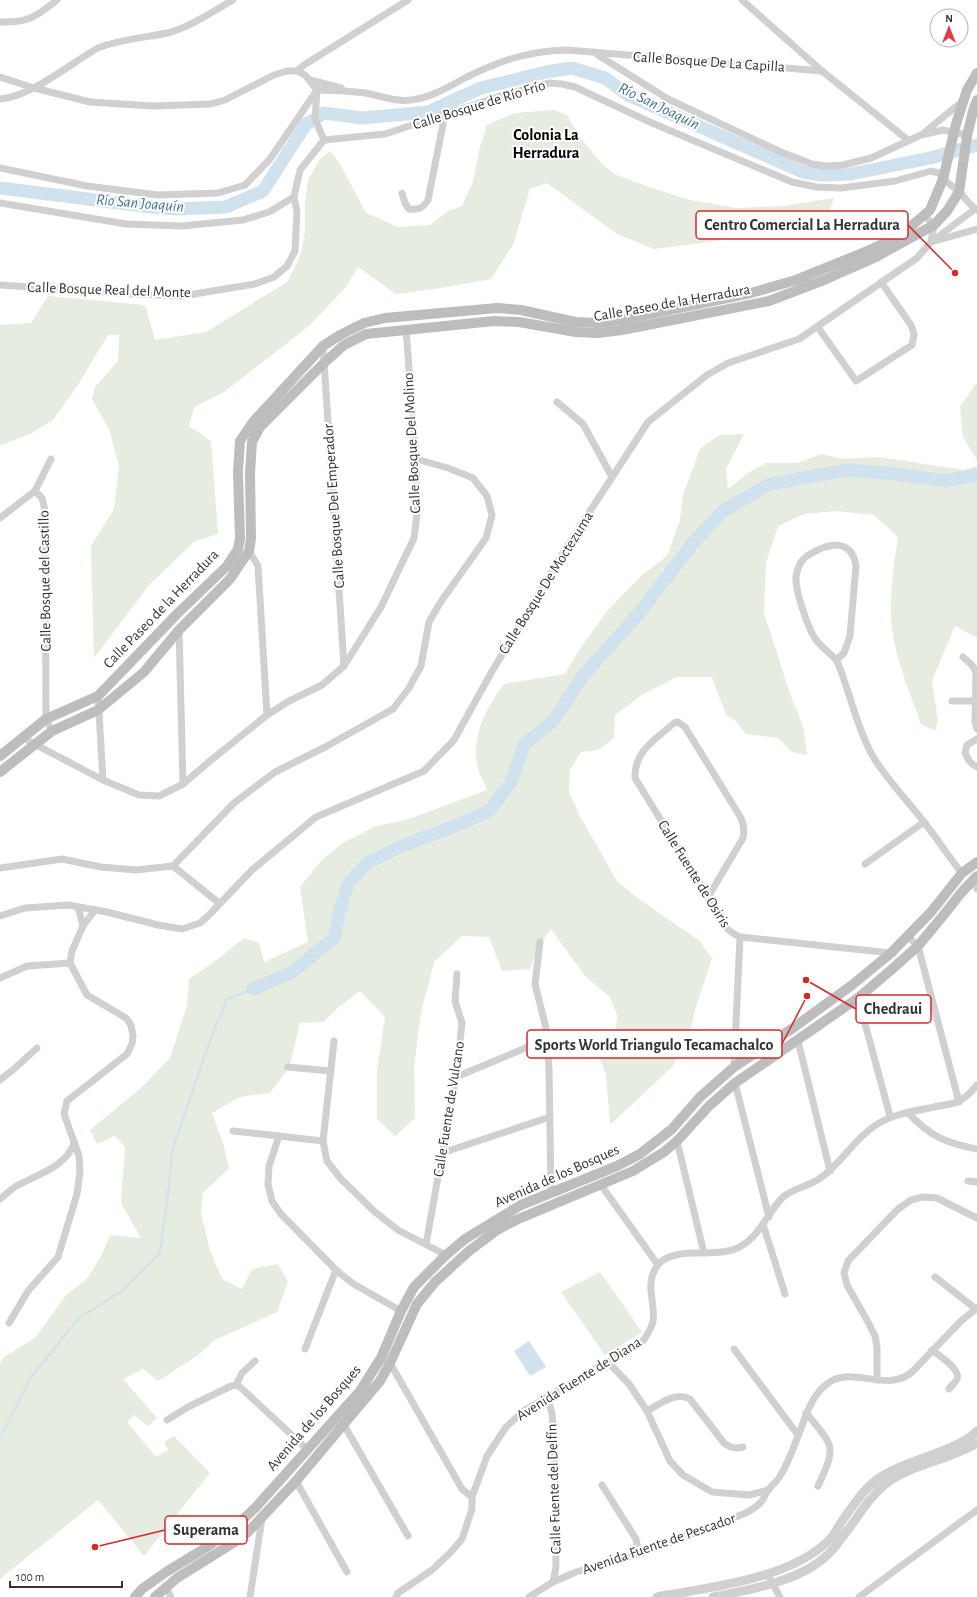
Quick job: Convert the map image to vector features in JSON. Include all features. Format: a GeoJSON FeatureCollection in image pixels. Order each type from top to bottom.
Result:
{"type":"FeatureCollection","features":[{"type":"Feature","properties":{"kind":"main road","name":"Calle Paseo de la Herradura"},"geometry":{"type":"LineString","coordinates":[[0,756],[46,719],[98,696],[177,614],[227,566],[238,549],[240,539],[238,454],[240,442],[253,422],[323,346],[340,335],[364,323],[385,318],[497,308],[521,310],[575,322],[598,323],[621,320],[751,293],[796,280],[870,250],[902,234],[930,210],[944,179],[954,132],[964,99],[974,87],[977,73]]}},
{"type":"Feature","properties":{"kind":"main road","name":"Calle Paseo de la Herradura"},"geometry":{"type":"LineString","coordinates":[[0,772],[52,732],[98,710],[144,672],[179,630],[230,579],[249,550],[251,538],[250,467],[252,442],[260,427],[344,345],[366,334],[494,321],[519,322],[576,332],[598,333],[622,330],[769,301],[824,280],[860,264],[934,225],[948,211],[959,192],[967,135],[972,111],[977,100]]}},
{"type":"Feature","properties":{"kind":"main road","name":"Avenida de los Bosques"},"geometry":{"type":"LineString","coordinates":[[135,1597],[142,1589],[166,1572],[207,1547],[236,1526],[256,1507],[308,1450],[360,1391],[380,1358],[401,1311],[414,1287],[446,1256],[465,1240],[492,1221],[521,1205],[617,1166],[640,1154],[672,1129],[700,1097],[734,1067],[793,1028],[892,953],[908,937],[962,873],[977,862]]}},
{"type":"Feature","properties":{"kind":"main road","name":"Avenida de los Bosques"},"geometry":{"type":"LineString","coordinates":[[155,1597],[177,1578],[233,1544],[247,1533],[296,1481],[380,1381],[390,1363],[417,1304],[435,1282],[469,1251],[498,1230],[516,1220],[633,1171],[658,1156],[677,1141],[709,1106],[735,1083],[798,1041],[858,998],[918,946],[960,893],[976,877]]}},
{"type":"Feature","properties":{"kind":"main road"},"geometry":{"type":"LineString","coordinates":[[143,1597],[159,1584],[177,1578]]}},
{"type":"Feature","properties":{"kind":"street"},"geometry":{"type":"LineString","coordinates":[[0,22],[23,21],[37,16],[57,0]]}},
{"type":"Feature","properties":{"kind":"street"},"geometry":{"type":"LineString","coordinates":[[0,99],[17,95],[34,88],[98,48],[110,43],[157,35],[180,28],[233,0]]}},
{"type":"Feature","properties":{"kind":"street"},"geometry":{"type":"LineString","coordinates":[[297,71],[304,65],[408,0]]}},
{"type":"Feature","properties":{"kind":"street"},"geometry":{"type":"LineString","coordinates":[[742,0],[822,71],[908,140]]}},
{"type":"Feature","properties":{"kind":"street","name":"Calle Bosque de Río Frío"},"geometry":{"type":"LineString","coordinates":[[317,90],[358,92],[397,101],[411,100],[428,96],[508,58],[546,51],[567,50],[596,53],[627,63],[668,99],[781,152],[812,164],[825,166],[871,158],[920,135],[943,130],[967,135]]}},
{"type":"Feature","properties":{"kind":"street","name":"Calle Bosque De La Capilla"},"geometry":{"type":"LineString","coordinates":[[596,53],[627,63],[822,71]]}},
{"type":"Feature","properties":{"kind":"street"},"geometry":{"type":"LineString","coordinates":[[0,77],[34,88],[90,102],[153,106],[197,106],[225,100],[274,75],[287,71],[297,71],[310,80],[317,90],[315,118],[324,140]]}},
{"type":"Feature","properties":{"kind":"street"},"geometry":{"type":"LineString","coordinates":[[310,80],[342,88]]}},
{"type":"Feature","properties":{"kind":"street","name":"Calle Bosque de Río Frío"},"geometry":{"type":"LineString","coordinates":[[324,140],[384,134],[500,96],[549,83],[562,84],[575,87],[652,124],[792,182],[816,187],[841,188],[895,181],[931,171],[940,173],[944,179],[959,192]]}},
{"type":"Feature","properties":{"kind":"street"},"geometry":{"type":"LineString","coordinates":[[0,168],[87,186],[158,195],[218,193],[245,185],[270,159],[317,90]]}},
{"type":"Feature","properties":{"kind":"street","name":"Calle Paseo de la Herradura"},"geometry":{"type":"LineString","coordinates":[[920,135],[939,122],[964,99]]}},
{"type":"Feature","properties":{"kind":"street"},"geometry":{"type":"LineString","coordinates":[[402,193],[405,203],[409,209],[417,210],[424,206],[428,200],[433,168],[445,114]]}},
{"type":"Feature","properties":{"kind":"street","name":"Calle Bosque Real del Monte"},"geometry":{"type":"LineString","coordinates":[[0,285],[182,296],[255,284],[274,277],[287,266],[295,251],[297,212],[294,197],[300,170],[324,140]]}},
{"type":"Feature","properties":{"kind":"street","name":"Calle Bosque De Moctezuma"},"geometry":{"type":"LineString","coordinates":[[0,916],[25,908],[68,905],[182,929],[200,923],[252,870],[316,817],[424,771],[454,740],[491,673],[568,545],[648,422],[700,381],[728,363],[799,339],[917,258],[931,242],[976,210],[959,192]]}},
{"type":"Feature","properties":{"kind":"street"},"geometry":{"type":"LineString","coordinates":[[0,203],[126,224],[182,226],[243,220],[269,212],[294,197]]}},
{"type":"Feature","properties":{"kind":"street"},"geometry":{"type":"LineString","coordinates":[[924,215],[934,225],[931,242],[977,229]]}},
{"type":"Feature","properties":{"kind":"street"},"geometry":{"type":"LineString","coordinates":[[817,326],[856,381],[912,344],[914,334],[911,325],[880,282]]}},
{"type":"Feature","properties":{"kind":"street","name":"Calle Bosque Del Molino"},"geometry":{"type":"LineString","coordinates":[[23,738],[103,780],[139,795],[159,796],[183,784],[267,716],[289,701],[322,685],[344,666],[381,607],[414,538],[417,514],[416,460],[406,329]]}},
{"type":"Feature","properties":{"kind":"street","name":"Calle Bosque Del Emperador"},"geometry":{"type":"LineString","coordinates":[[323,346],[344,666]]}},
{"type":"Feature","properties":{"kind":"street"},"geometry":{"type":"LineString","coordinates":[[557,402],[583,424],[612,477]]}},
{"type":"Feature","properties":{"kind":"street"},"geometry":{"type":"LineString","coordinates":[[35,491],[51,459]]}},
{"type":"Feature","properties":{"kind":"street"},"geometry":{"type":"LineString","coordinates":[[0,868],[62,859],[101,867],[136,870],[173,866],[234,803],[275,772],[393,709],[409,688],[421,666],[429,622],[440,603],[486,538],[492,515],[487,496],[473,478],[448,468],[416,460]]}},
{"type":"Feature","properties":{"kind":"street","name":"Calle Bosque del Castillo"},"geometry":{"type":"LineString","coordinates":[[0,518],[35,491],[42,498],[45,510],[46,719]]}},
{"type":"Feature","properties":{"kind":"street"},"geometry":{"type":"LineString","coordinates":[[836,660],[844,653],[850,636],[856,565],[850,549],[842,545],[832,546],[813,552],[804,558],[798,567],[796,578],[804,611],[815,639],[836,660],[872,755],[962,873]]}},
{"type":"Feature","properties":{"kind":"street"},"geometry":{"type":"LineString","coordinates":[[249,550],[258,566],[267,716]]}},
{"type":"Feature","properties":{"kind":"street"},"geometry":{"type":"LineString","coordinates":[[179,630],[183,784]]}},
{"type":"Feature","properties":{"kind":"street"},"geometry":{"type":"LineString","coordinates":[[963,657],[972,665],[976,672],[975,701],[977,728]]}},
{"type":"Feature","properties":{"kind":"street"},"geometry":{"type":"LineString","coordinates":[[98,696],[103,780]]}},
{"type":"Feature","properties":{"kind":"street"},"geometry":{"type":"LineString","coordinates":[[952,701],[975,701]]}},
{"type":"Feature","properties":{"kind":"street"},"geometry":{"type":"LineString","coordinates":[[46,719],[52,732]]}},
{"type":"Feature","properties":{"kind":"street","name":"Calle Fuente de Osiris"},"geometry":{"type":"LineString","coordinates":[[708,897],[743,838],[743,824],[741,818],[685,727],[678,722],[674,723],[640,754],[636,763],[635,778],[708,897],[721,923],[731,934],[740,938],[892,953]]}},
{"type":"Feature","properties":{"kind":"street"},"geometry":{"type":"LineString","coordinates":[[977,738],[967,746],[965,753],[969,762],[972,765],[977,766]]}},
{"type":"Feature","properties":{"kind":"street"},"geometry":{"type":"LineString","coordinates":[[866,864],[924,822]]}},
{"type":"Feature","properties":{"kind":"street"},"geometry":{"type":"LineString","coordinates":[[173,866],[219,903]]}},
{"type":"Feature","properties":{"kind":"street"},"geometry":{"type":"LineString","coordinates":[[976,877],[977,889]]}},
{"type":"Feature","properties":{"kind":"street"},"geometry":{"type":"LineString","coordinates":[[78,907],[83,926]]}},
{"type":"Feature","properties":{"kind":"street"},"geometry":{"type":"LineString","coordinates":[[9,1323],[28,1291],[58,1257],[77,1194],[80,1171],[79,1156],[64,1114],[67,1101],[127,1054],[132,1044],[133,1036],[131,1025],[126,1018],[87,995],[70,962],[72,951],[83,926],[95,910]]}},
{"type":"Feature","properties":{"kind":"street"},"geometry":{"type":"LineString","coordinates":[[908,937],[918,946],[959,1102]]}},
{"type":"Feature","properties":{"kind":"street"},"geometry":{"type":"LineString","coordinates":[[734,1067],[740,938]]}},
{"type":"Feature","properties":{"kind":"street"},"geometry":{"type":"LineString","coordinates":[[540,942],[535,984],[546,1028],[547,1039],[549,1069],[551,1192]]}},
{"type":"Feature","properties":{"kind":"street"},"geometry":{"type":"LineString","coordinates":[[0,978],[27,966],[70,962]]}},
{"type":"Feature","properties":{"kind":"street","name":"Calle Fuente de Vulcano"},"geometry":{"type":"LineString","coordinates":[[426,1244],[456,1077],[462,1023],[456,1002],[456,974]]}},
{"type":"Feature","properties":{"kind":"street"},"geometry":{"type":"LineString","coordinates":[[858,998],[890,1116]]}},
{"type":"Feature","properties":{"kind":"street"},"geometry":{"type":"LineString","coordinates":[[456,1077],[547,1039]]}},
{"type":"Feature","properties":{"kind":"street"},"geometry":{"type":"LineString","coordinates":[[334,1041],[323,1141],[328,1161],[340,1179],[375,1212],[398,1230],[446,1256]]}},
{"type":"Feature","properties":{"kind":"street"},"geometry":{"type":"LineString","coordinates":[[798,1041],[830,1171]]}},
{"type":"Feature","properties":{"kind":"street"},"geometry":{"type":"LineString","coordinates":[[0,1080],[37,1048]]}},
{"type":"Feature","properties":{"kind":"street"},"geometry":{"type":"LineString","coordinates":[[288,1067],[330,1071]]}},
{"type":"Feature","properties":{"kind":"street"},"geometry":{"type":"LineString","coordinates":[[735,1083],[769,1217]]}},
{"type":"Feature","properties":{"kind":"street"},"geometry":{"type":"LineString","coordinates":[[601,1185],[658,1265],[667,1259],[683,1253],[721,1253],[736,1249],[748,1242],[769,1217],[781,1199],[789,1192],[817,1181],[830,1171],[872,1127],[890,1116],[959,1102],[977,1085]]}},
{"type":"Feature","properties":{"kind":"street"},"geometry":{"type":"LineString","coordinates":[[908,1113],[922,1127],[934,1136],[951,1143],[977,1149]]}},
{"type":"Feature","properties":{"kind":"street"},"geometry":{"type":"LineString","coordinates":[[442,1153],[550,1117]]}},
{"type":"Feature","properties":{"kind":"street"},"geometry":{"type":"LineString","coordinates":[[233,1131],[323,1141]]}},
{"type":"Feature","properties":{"kind":"street"},"geometry":{"type":"LineString","coordinates":[[279,1136],[269,1166],[268,1184],[272,1201],[281,1214],[336,1270],[352,1283],[401,1311]]}},
{"type":"Feature","properties":{"kind":"street"},"geometry":{"type":"LineString","coordinates":[[677,1141],[704,1253]]}},
{"type":"Feature","properties":{"kind":"street"},"geometry":{"type":"LineString","coordinates":[[0,1198],[18,1185],[60,1163],[72,1148],[74,1143]]}},
{"type":"Feature","properties":{"kind":"street"},"geometry":{"type":"LineString","coordinates":[[968,1181],[977,1182]]}},
{"type":"Feature","properties":{"kind":"street"},"geometry":{"type":"LineString","coordinates":[[877,1380],[877,1347],[874,1336],[868,1322],[846,1286],[844,1273],[848,1261],[898,1209],[911,1200],[923,1197],[936,1198],[977,1218]]}},
{"type":"Feature","properties":{"kind":"street"},"geometry":{"type":"LineString","coordinates":[[763,1224],[785,1294]]}},
{"type":"Feature","properties":{"kind":"street","name":"Avenida Fuente de Diana"},"geometry":{"type":"LineString","coordinates":[[396,1597],[398,1593],[432,1570],[462,1539],[472,1509],[472,1497],[487,1456],[506,1428],[525,1410],[643,1341],[650,1331],[653,1322],[650,1290],[652,1278],[658,1265]]}},
{"type":"Feature","properties":{"kind":"street"},"geometry":{"type":"LineString","coordinates":[[305,1349],[336,1270]]}},
{"type":"Feature","properties":{"kind":"street"},"geometry":{"type":"LineString","coordinates":[[935,1277],[976,1309]]}},
{"type":"Feature","properties":{"kind":"street","name":"Avenida Fuente de Pescador"},"geometry":{"type":"LineString","coordinates":[[529,1597],[553,1582],[576,1572],[639,1554],[746,1513],[761,1503],[768,1490],[778,1479],[798,1435],[806,1413],[816,1394],[828,1382],[843,1377],[889,1381],[905,1377],[912,1372],[961,1321],[976,1309]]}},
{"type":"Feature","properties":{"kind":"street"},"geometry":{"type":"LineString","coordinates":[[734,1349],[798,1435]]}},
{"type":"Feature","properties":{"kind":"street"},"geometry":{"type":"LineString","coordinates":[[932,1350],[957,1371],[957,1380],[949,1389]]}},
{"type":"Feature","properties":{"kind":"street"},"geometry":{"type":"LineString","coordinates":[[380,1358],[390,1363],[462,1489],[472,1497]]}},
{"type":"Feature","properties":{"kind":"street"},"geometry":{"type":"LineString","coordinates":[[236,1385],[242,1373],[255,1361]]}},
{"type":"Feature","properties":{"kind":"street"},"geometry":{"type":"LineString","coordinates":[[608,1362],[629,1384],[647,1411],[670,1461],[683,1475],[712,1492],[749,1496],[768,1490]]}},
{"type":"Feature","properties":{"kind":"street"},"geometry":{"type":"LineString","coordinates":[[167,1420],[188,1407],[236,1385],[308,1450]]}},
{"type":"Feature","properties":{"kind":"street"},"geometry":{"type":"LineString","coordinates":[[647,1411],[670,1398],[684,1396],[690,1399],[729,1447],[735,1449],[743,1448]]}},
{"type":"Feature","properties":{"kind":"street","name":"Calle Fuente del Delfín"},"geometry":{"type":"LineString","coordinates":[[547,1397],[552,1413],[555,1463],[556,1567],[553,1582]]}},
{"type":"Feature","properties":{"kind":"street"},"geometry":{"type":"LineString","coordinates":[[806,1413],[825,1436],[830,1445],[831,1454],[829,1462],[818,1486]]}},
{"type":"Feature","properties":{"kind":"street"},"geometry":{"type":"LineString","coordinates":[[344,1425],[408,1536]]}},
{"type":"Feature","properties":{"kind":"street"},"geometry":{"type":"LineString","coordinates":[[658,1597],[735,1582],[767,1574],[801,1562],[818,1550],[831,1538],[860,1494],[872,1483],[885,1474],[906,1464],[961,1443],[977,1431]]}},
{"type":"Feature","properties":{"kind":"street"},"geometry":{"type":"LineString","coordinates":[[713,1597],[772,1584],[803,1571],[824,1558],[841,1540],[868,1501],[890,1481],[966,1450],[977,1443]]}},
{"type":"Feature","properties":{"kind":"street"},"geometry":{"type":"LineString","coordinates":[[296,1481],[347,1572]]}},
{"type":"Feature","properties":{"kind":"street"},"geometry":{"type":"LineString","coordinates":[[602,1485],[636,1539],[639,1554]]}},
{"type":"Feature","properties":{"kind":"street"},"geometry":{"type":"LineString","coordinates":[[859,1597],[977,1510]]}},
{"type":"Feature","properties":{"kind":"street"},"geometry":{"type":"LineString","coordinates":[[250,1597],[262,1518]]}},
{"type":"Feature","properties":{"kind":"street"},"geometry":{"type":"LineString","coordinates":[[767,1574],[780,1597]]}},
{"type":"Feature","properties":{"kind":"street"},"geometry":{"type":"LineString","coordinates":[[166,1587],[171,1597]]}},
{"type":"Feature","properties":{"kind":"shaded area"},"geometry":{"type":"Polygon","coordinates":[[[554,110],[567,115],[578,134],[599,161],[614,174],[690,200],[737,208],[784,206],[834,198],[828,215],[717,241],[654,249],[617,234],[547,183],[530,189],[513,245],[491,279],[396,294],[358,267],[346,287],[309,326],[224,392],[194,407],[189,426],[211,441],[218,534],[195,541],[150,584],[94,658],[91,546],[114,509],[119,466],[109,429],[92,399],[95,387],[118,361],[119,335],[108,335],[79,383],[53,420],[32,433],[0,446],[0,325],[31,323],[48,296],[145,305],[155,340],[206,332],[287,282],[300,257],[305,231],[305,203],[308,180],[320,159],[330,151],[340,164],[366,213],[398,227],[430,225],[448,211],[462,206],[473,182],[479,150],[487,125],[515,113],[554,110]]]}},
{"type":"Feature","properties":{"kind":"shaded area"},"geometry":{"type":"Polygon","coordinates":[[[977,382],[977,460],[963,437],[960,407],[977,382]]]}},
{"type":"Feature","properties":{"kind":"shaded area"},"geometry":{"type":"Polygon","coordinates":[[[744,434],[726,469],[728,489],[748,473],[766,463],[798,463],[821,454],[844,459],[879,457],[964,470],[977,466],[977,638],[955,626],[932,681],[938,721],[935,731],[921,724],[901,669],[895,647],[891,599],[898,537],[874,515],[837,511],[804,514],[778,526],[766,563],[764,613],[790,694],[803,726],[807,755],[792,752],[778,738],[746,734],[736,721],[726,715],[712,677],[677,677],[643,694],[615,715],[614,738],[598,750],[581,752],[570,770],[569,792],[581,818],[617,881],[640,900],[700,941],[712,959],[696,1006],[690,1032],[673,1066],[610,1125],[606,1075],[597,1051],[615,1043],[617,1015],[610,997],[585,976],[551,929],[538,948],[530,969],[502,971],[489,937],[462,936],[434,962],[421,1013],[414,1067],[415,1118],[395,1136],[377,1119],[377,1071],[385,1017],[360,991],[340,1006],[323,1022],[300,1023],[289,1068],[270,1093],[240,1097],[212,1113],[223,1143],[229,1168],[203,1193],[201,1212],[209,1247],[222,1279],[242,1289],[252,1269],[278,1264],[288,1282],[277,1312],[215,1340],[197,1356],[158,1381],[143,1369],[123,1379],[157,1418],[148,1426],[134,1415],[127,1422],[156,1457],[168,1450],[164,1442],[174,1436],[210,1473],[144,1556],[98,1500],[0,1579],[0,1364],[4,1357],[35,1338],[66,1295],[87,1279],[102,1254],[110,1235],[141,1238],[121,1203],[125,1147],[115,1136],[97,1144],[90,1130],[142,1087],[170,1058],[187,1005],[189,979],[218,959],[244,938],[259,943],[264,962],[308,942],[300,887],[320,862],[341,844],[376,826],[406,820],[487,790],[478,767],[476,753],[477,742],[482,721],[504,684],[565,674],[581,647],[608,610],[643,574],[667,556],[680,520],[683,495],[700,449],[719,435],[744,434]]]}},
{"type":"Feature","properties":{"kind":"shaded area"},"geometry":{"type":"Polygon","coordinates":[[[600,1272],[642,1332],[605,1355],[561,1292],[600,1272]]]}},
{"type":"Feature","properties":{"kind":"water"},"geometry":{"type":"Polygon","coordinates":[[[529,1341],[546,1367],[530,1376],[514,1351],[529,1341]]]}},
{"type":"Feature","properties":{"kind":"waterway","name":"Río San Joaquín"},"geometry":{"type":"LineString","coordinates":[[317,117],[324,113],[362,118],[428,112],[481,88],[546,72],[572,68],[605,78],[628,95],[803,172],[822,175],[851,174],[930,158],[977,145]]}},
{"type":"Feature","properties":{"kind":"waterway","name":"Río San Joaquín"},"geometry":{"type":"LineString","coordinates":[[0,188],[159,208],[178,209],[226,207],[263,191],[306,124],[313,120]]}},
{"type":"Feature","properties":{"kind":"waterway"},"geometry":{"type":"LineString","coordinates":[[253,989],[291,973],[334,938],[340,910],[348,884],[367,863],[402,846],[460,824],[489,811],[510,784],[524,745],[554,720],[583,676],[640,612],[693,543],[723,511],[770,484],[848,470],[897,474],[945,481],[977,475]]}},
{"type":"Feature","properties":{"kind":"waterway"},"geometry":{"type":"LineString","coordinates":[[0,1438],[31,1377],[79,1318],[122,1291],[160,1253],[172,1151],[209,1043],[227,999],[253,989]]}},
{"type":"Feature","properties":{"kind":"place","name":"Centro Comercial La Herradura"},"geometry":{"type":"Point","coordinates":[955,273]}},
{"type":"Feature","properties":{"kind":"place","name":"Chedraui"},"geometry":{"type":"Point","coordinates":[806,980]}},
{"type":"Feature","properties":{"kind":"place","name":"Sports World Triangulo Tecamachalco"},"geometry":{"type":"Point","coordinates":[807,996]}},
{"type":"Feature","properties":{"kind":"place","name":"Superama"},"geometry":{"type":"Point","coordinates":[95,1547]}},
{"type":"Feature","properties":{"kind":"district","name":"Colonia La Herradura"},"geometry":{"type":"Point","coordinates":[546,144]}}]}
